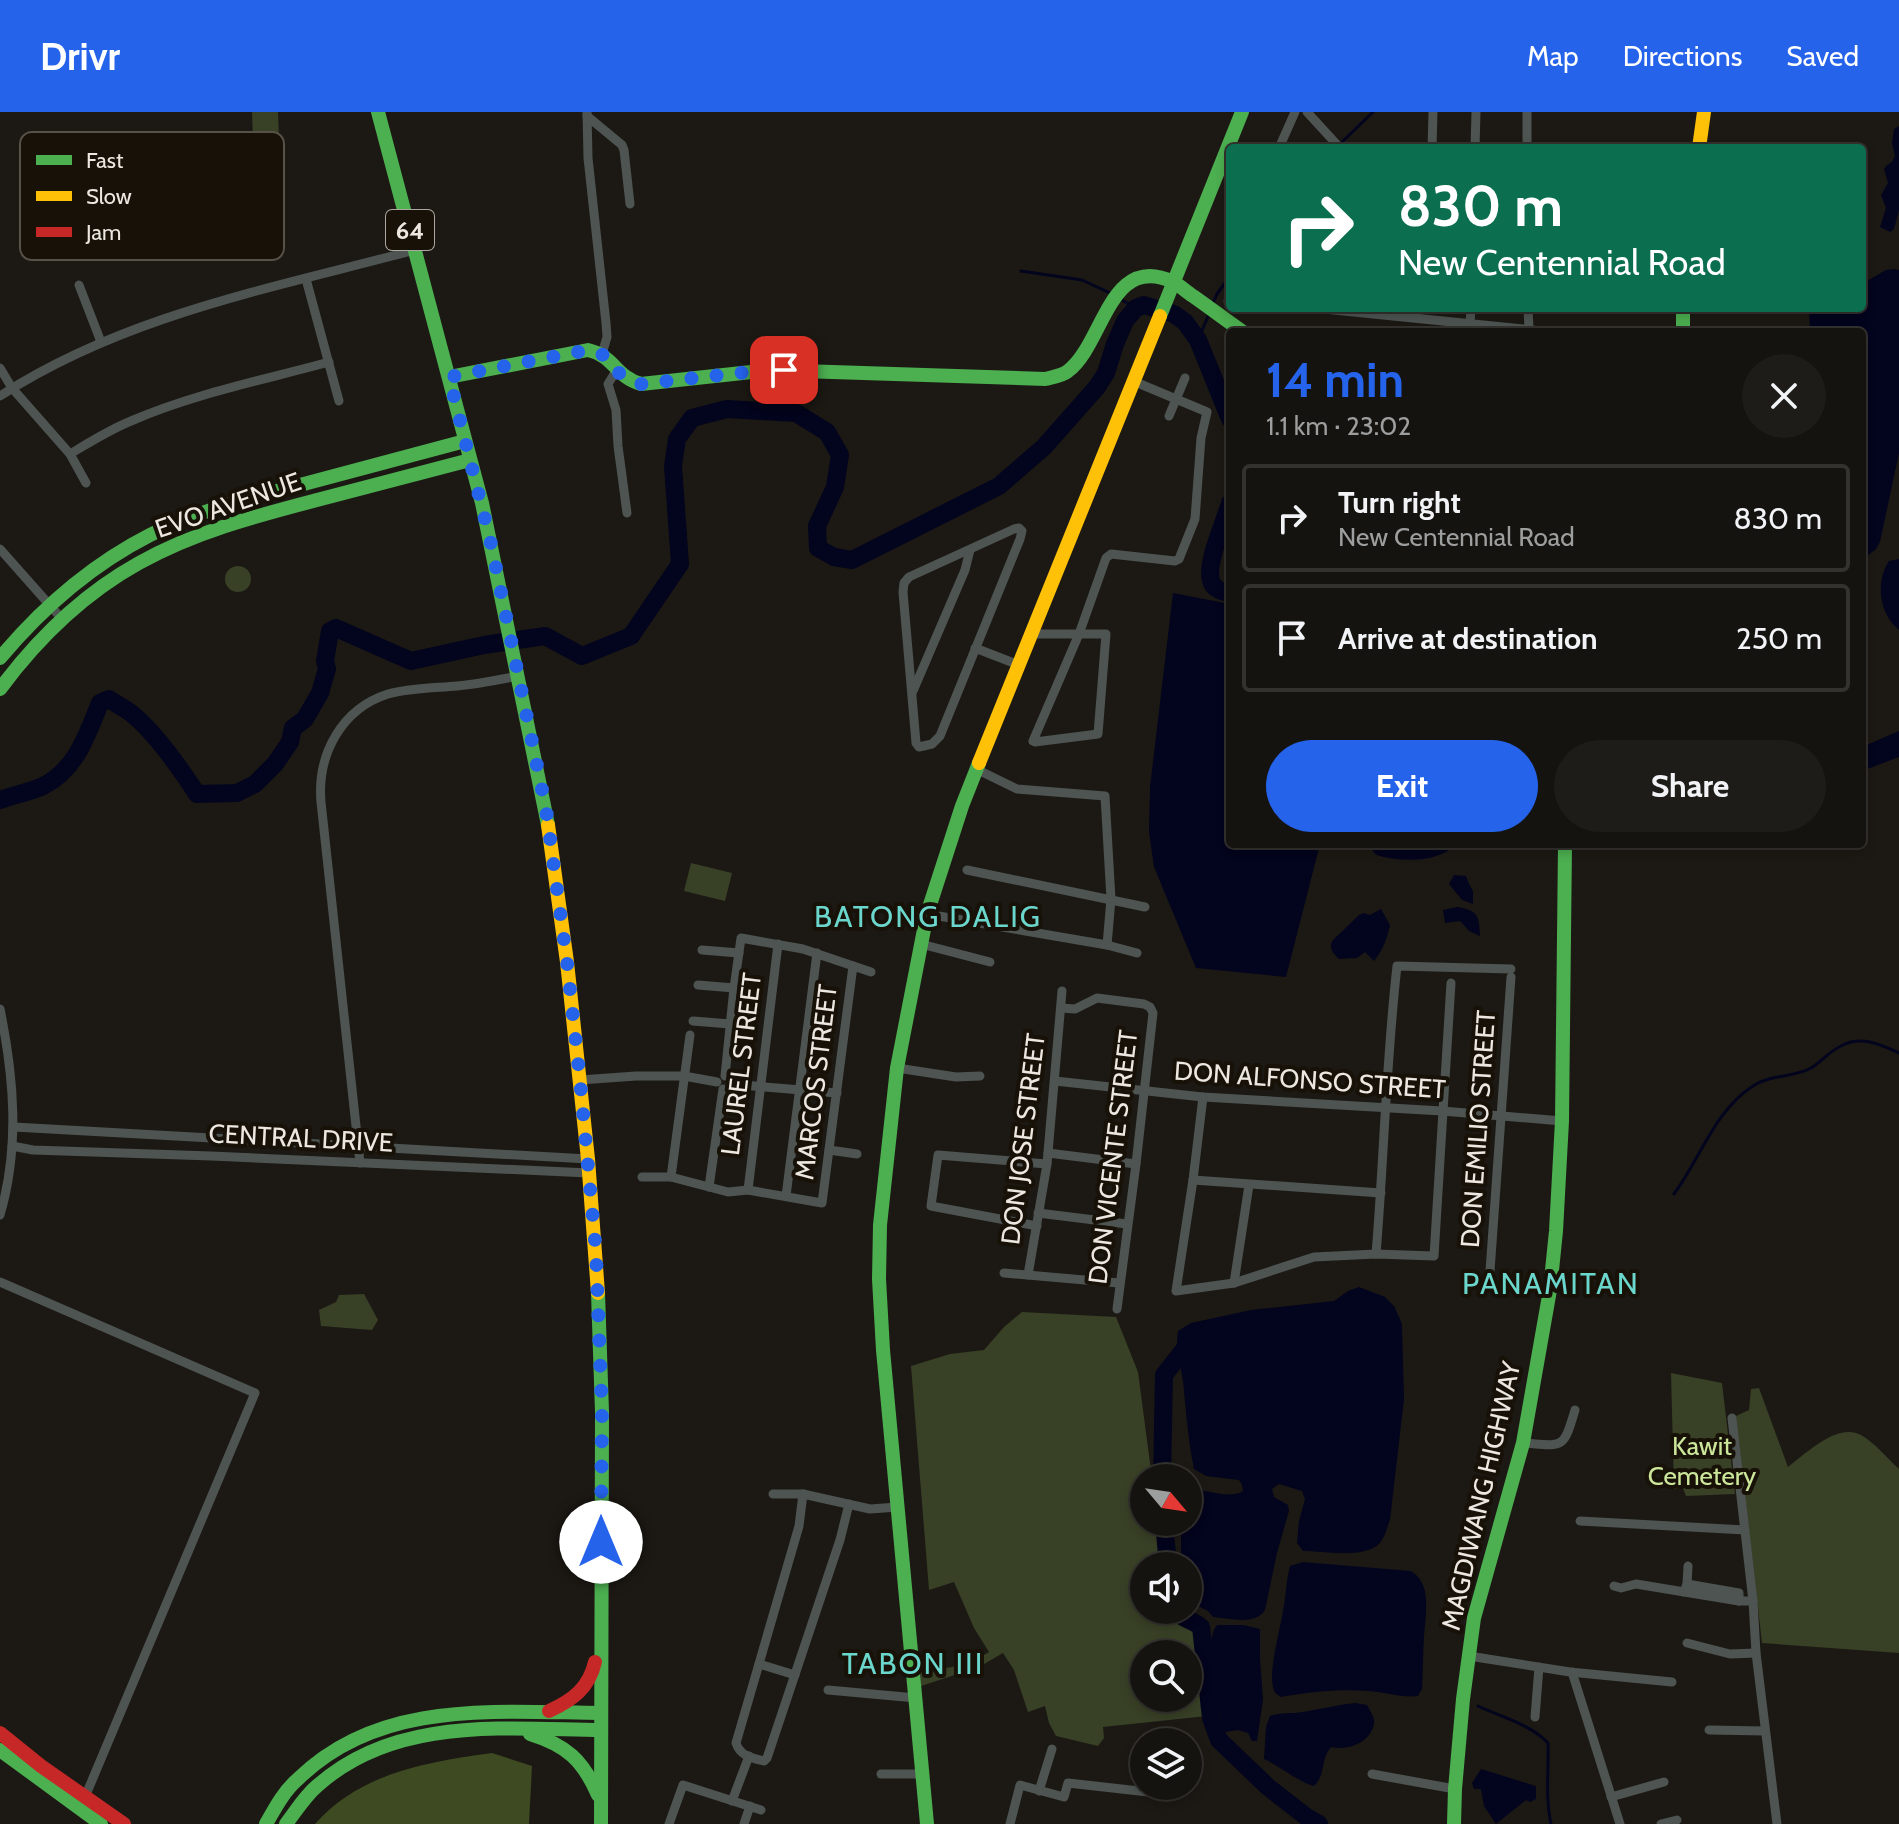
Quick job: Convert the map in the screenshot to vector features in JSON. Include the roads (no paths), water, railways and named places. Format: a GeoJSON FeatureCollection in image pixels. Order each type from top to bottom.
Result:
{"type":"FeatureCollection","features":[{"type":"Feature","properties":{"kind":"main road","name":"64"},"geometry":{"type":"LineString","coordinates":[[378,112],[490,539],[546,809],[567,962],[596,1252],[602,1412],[601,1824]]}},
{"type":"Feature","properties":{"kind":"main road"},"geometry":{"type":"LineString","coordinates":[[1229,144],[1242,112]]}},
{"type":"Feature","properties":{"kind":"main road"},"geometry":{"type":"LineString","coordinates":[[1700,144],[1704,112]]}},
{"type":"Feature","properties":{"kind":"main road"},"geometry":{"type":"LineString","coordinates":[[927,1824],[879,1279],[881,1214],[897,1068],[927,914],[946,850],[1226,151]]}},
{"type":"Feature","properties":{"kind":"main road"},"geometry":{"type":"LineString","coordinates":[[449,377],[593,351],[610,361],[626,380],[641,384],[770,370],[1045,379],[1067,372],[1077,363],[1115,296],[1132,280],[1146,276],[1160,277],[1170,288],[1202,303],[1238,328]]}},
{"type":"Feature","properties":{"kind":"main road","name":"EVO AVENUE"},"geometry":{"type":"LineString","coordinates":[[0,658],[49,605],[84,576],[153,534],[256,497],[465,441]]}},
{"type":"Feature","properties":{"kind":"main road","name":"EVO AVENUE"},"geometry":{"type":"LineString","coordinates":[[1,684],[62,619],[96,592],[161,551],[273,512],[470,460]]}},
{"type":"Feature","properties":{"kind":"main road"},"geometry":{"type":"LineString","coordinates":[[191,518],[198,536]]}},
{"type":"Feature","properties":{"kind":"main road","name":"MAGDIWANG HIGHWAY"},"geometry":{"type":"LineString","coordinates":[[1454,1824],[1469,1656],[1480,1592],[1523,1443],[1550,1290],[1562,1121],[1565,848]]}},
{"type":"Feature","properties":{"kind":"main road"},"geometry":{"type":"LineString","coordinates":[[543,1713],[575,1698],[590,1681],[600,1630]]}},
{"type":"Feature","properties":{"kind":"main road"},"geometry":{"type":"LineString","coordinates":[[266,1824],[286,1793],[312,1765],[345,1743],[385,1725],[426,1716],[601,1713]]}},
{"type":"Feature","properties":{"kind":"main road"},"geometry":{"type":"LineString","coordinates":[[514,1730],[553,1742],[576,1758],[585,1768],[601,1804]]}},
{"type":"Feature","properties":{"kind":"main road"},"geometry":{"type":"LineString","coordinates":[[286,1824],[310,1790],[338,1768],[390,1741],[431,1733],[601,1730]]}},
{"type":"Feature","properties":{"kind":"main road"},"geometry":{"type":"LineString","coordinates":[[0,1733],[124,1824]]}},
{"type":"Feature","properties":{"kind":"main road"},"geometry":{"type":"LineString","coordinates":[[0,1750],[101,1824]]}},
{"type":"Feature","properties":{"kind":"street"},"geometry":{"type":"LineString","coordinates":[[1281,144],[1295,112]]}},
{"type":"Feature","properties":{"kind":"street"},"geometry":{"type":"LineString","coordinates":[[1307,112],[1336,144]]}},
{"type":"Feature","properties":{"kind":"street"},"geometry":{"type":"LineString","coordinates":[[1432,144],[1433,112]]}},
{"type":"Feature","properties":{"kind":"street"},"geometry":{"type":"LineString","coordinates":[[1475,144],[1476,112]]}},
{"type":"Feature","properties":{"kind":"street"},"geometry":{"type":"LineString","coordinates":[[1527,112],[1527,144]]}},
{"type":"Feature","properties":{"kind":"street"},"geometry":{"type":"LineString","coordinates":[[587,114],[622,145],[630,204]]}},
{"type":"Feature","properties":{"kind":"street"},"geometry":{"type":"LineString","coordinates":[[587,114],[588,158],[607,337],[602,354]]}},
{"type":"Feature","properties":{"kind":"street"},"geometry":{"type":"LineString","coordinates":[[0,396],[101,342],[181,312],[415,250]]}},
{"type":"Feature","properties":{"kind":"street"},"geometry":{"type":"LineString","coordinates":[[306,279],[339,401]]}},
{"type":"Feature","properties":{"kind":"street"},"geometry":{"type":"LineString","coordinates":[[79,285],[101,342]]}},
{"type":"Feature","properties":{"kind":"street"},"geometry":{"type":"LineString","coordinates":[[1356,312],[1519,328]]}},
{"type":"Feature","properties":{"kind":"street"},"geometry":{"type":"LineString","coordinates":[[1470,323],[1471,312]]}},
{"type":"Feature","properties":{"kind":"street"},"geometry":{"type":"LineString","coordinates":[[70,454],[132,420],[168,407],[329,362]]}},
{"type":"Feature","properties":{"kind":"street"},"geometry":{"type":"LineString","coordinates":[[0,368],[12,388],[70,454],[86,483]]}},
{"type":"Feature","properties":{"kind":"street"},"geometry":{"type":"LineString","coordinates":[[616,371],[608,384],[616,410],[627,513]]}},
{"type":"Feature","properties":{"kind":"street"},"geometry":{"type":"LineString","coordinates":[[1169,416],[1185,378]]}},
{"type":"Feature","properties":{"kind":"street"},"geometry":{"type":"LineString","coordinates":[[1032,634],[1079,634],[1106,634],[1098,734],[1033,741],[1079,634],[1106,558],[1111,554],[1179,559],[1195,519],[1201,438],[1207,412],[1133,381]]}},
{"type":"Feature","properties":{"kind":"street"},"geometry":{"type":"LineString","coordinates":[[1019,528],[1022,531],[1020,539],[975,648],[938,740],[922,748],[916,743],[904,583],[909,577],[1019,528]]}},
{"type":"Feature","properties":{"kind":"street"},"geometry":{"type":"LineString","coordinates":[[0,549],[62,619]]}},
{"type":"Feature","properties":{"kind":"street"},"geometry":{"type":"LineString","coordinates":[[913,692],[965,570],[970,550]]}},
{"type":"Feature","properties":{"kind":"street"},"geometry":{"type":"LineString","coordinates":[[975,648],[1019,665]]}},
{"type":"Feature","properties":{"kind":"street"},"geometry":{"type":"LineString","coordinates":[[360,1163],[321,792],[327,751],[350,717],[380,697],[518,676]]}},
{"type":"Feature","properties":{"kind":"street"},"geometry":{"type":"LineString","coordinates":[[976,769],[1017,789],[1105,796],[1111,899],[1107,945]]}},
{"type":"Feature","properties":{"kind":"street"},"geometry":{"type":"LineString","coordinates":[[967,870],[1145,907]]}},
{"type":"Feature","properties":{"kind":"street"},"geometry":{"type":"LineString","coordinates":[[927,914],[1137,953]]}},
{"type":"Feature","properties":{"kind":"street"},"geometry":{"type":"LineString","coordinates":[[709,1187],[741,938],[817,953],[871,972]]}},
{"type":"Feature","properties":{"kind":"street","name":"LAUREL STREET"},"geometry":{"type":"LineString","coordinates":[[748,1190],[778,944]]}},
{"type":"Feature","properties":{"kind":"street"},"geometry":{"type":"LineString","coordinates":[[921,944],[990,962]]}},
{"type":"Feature","properties":{"kind":"street"},"geometry":{"type":"LineString","coordinates":[[702,950],[739,953]]}},
{"type":"Feature","properties":{"kind":"street"},"geometry":{"type":"LineString","coordinates":[[642,1177],[671,1177],[728,1192],[748,1190],[786,1196],[817,953]]}},
{"type":"Feature","properties":{"kind":"street","name":"MARCOS STREET"},"geometry":{"type":"LineString","coordinates":[[786,1196],[822,1203],[853,966]]}},
{"type":"Feature","properties":{"kind":"street","name":"DON EMILIO STREET"},"geometry":{"type":"LineString","coordinates":[[1376,1254],[1397,966],[1511,973],[1489,1285]]}},
{"type":"Feature","properties":{"kind":"street"},"geometry":{"type":"LineString","coordinates":[[1203,1097],[1176,1291],[1234,1283],[1314,1257],[1376,1254],[1434,1256],[1451,983]]}},
{"type":"Feature","properties":{"kind":"street"},"geometry":{"type":"LineString","coordinates":[[698,985],[734,988]]}},
{"type":"Feature","properties":{"kind":"street","name":"DON JOSE STREET"},"geometry":{"type":"LineString","coordinates":[[1028,1275],[1047,1159],[1062,991]]}},
{"type":"Feature","properties":{"kind":"street","name":"DON VICENTE STREET"},"geometry":{"type":"LineString","coordinates":[[1061,1008],[1075,1009],[1097,998],[1144,1004],[1153,1013],[1117,1309]]}},
{"type":"Feature","properties":{"kind":"street"},"geometry":{"type":"LineString","coordinates":[[0,1009],[10,1064],[14,1127],[8,1182],[0,1215]]}},
{"type":"Feature","properties":{"kind":"street"},"geometry":{"type":"LineString","coordinates":[[693,1021],[730,1024]]}},
{"type":"Feature","properties":{"kind":"street"},"geometry":{"type":"LineString","coordinates":[[671,1177],[690,1035]]}},
{"type":"Feature","properties":{"kind":"street"},"geometry":{"type":"LineString","coordinates":[[897,1068],[956,1077],[980,1076]]}},
{"type":"Feature","properties":{"kind":"street"},"geometry":{"type":"LineString","coordinates":[[580,1080],[684,1076],[723,1083],[837,1093]]}},
{"type":"Feature","properties":{"kind":"street","name":"DON ALFONSO STREET"},"geometry":{"type":"LineString","coordinates":[[1055,1081],[1203,1097],[1562,1121]]}},
{"type":"Feature","properties":{"kind":"street","name":"CENTRAL DRIVE"},"geometry":{"type":"LineString","coordinates":[[14,1127],[359,1146],[588,1166]]}},
{"type":"Feature","properties":{"kind":"street","name":"CENTRAL DRIVE"},"geometry":{"type":"LineString","coordinates":[[12,1146],[33,1150],[360,1163],[588,1166]]}},
{"type":"Feature","properties":{"kind":"street"},"geometry":{"type":"LineString","coordinates":[[829,1150],[857,1154]]}},
{"type":"Feature","properties":{"kind":"street"},"geometry":{"type":"LineString","coordinates":[[1037,1226],[931,1206],[938,1155],[1136,1164]]}},
{"type":"Feature","properties":{"kind":"street"},"geometry":{"type":"LineString","coordinates":[[1193,1180],[1381,1193]]}},
{"type":"Feature","properties":{"kind":"street"},"geometry":{"type":"LineString","coordinates":[[1234,1283],[1249,1185]]}},
{"type":"Feature","properties":{"kind":"street"},"geometry":{"type":"LineString","coordinates":[[1038,1213],[1127,1224]]}},
{"type":"Feature","properties":{"kind":"street"},"geometry":{"type":"LineString","coordinates":[[1004,1273],[1119,1283]]}},
{"type":"Feature","properties":{"kind":"street"},"geometry":{"type":"LineString","coordinates":[[0,1282],[255,1393],[85,1797]]}},
{"type":"Feature","properties":{"kind":"street"},"geometry":{"type":"LineString","coordinates":[[1523,1443],[1563,1443],[1575,1410]]}},
{"type":"Feature","properties":{"kind":"street"},"geometry":{"type":"LineString","coordinates":[[1732,1418],[1777,1824]]}},
{"type":"Feature","properties":{"kind":"street"},"geometry":{"type":"LineString","coordinates":[[773,1494],[803,1494],[870,1509],[898,1507]]}},
{"type":"Feature","properties":{"kind":"street"},"geometry":{"type":"LineString","coordinates":[[803,1494],[799,1526],[736,1743],[740,1751],[764,1761],[840,1540],[849,1504]]}},
{"type":"Feature","properties":{"kind":"street"},"geometry":{"type":"LineString","coordinates":[[1580,1521],[1745,1530]]}},
{"type":"Feature","properties":{"kind":"street"},"geometry":{"type":"LineString","coordinates":[[1686,1588],[1688,1566]]}},
{"type":"Feature","properties":{"kind":"street"},"geometry":{"type":"LineString","coordinates":[[1614,1586],[1621,1588],[1636,1584],[1686,1588],[1739,1601],[1753,1601]]}},
{"type":"Feature","properties":{"kind":"street"},"geometry":{"type":"LineString","coordinates":[[1687,1643],[1730,1654],[1756,1653]]}},
{"type":"Feature","properties":{"kind":"street"},"geometry":{"type":"LineString","coordinates":[[1469,1656],[1572,1672],[1672,1682]]}},
{"type":"Feature","properties":{"kind":"street"},"geometry":{"type":"LineString","coordinates":[[759,1664],[795,1675]]}},
{"type":"Feature","properties":{"kind":"street"},"geometry":{"type":"LineString","coordinates":[[1535,1717],[1539,1667]]}},
{"type":"Feature","properties":{"kind":"street"},"geometry":{"type":"LineString","coordinates":[[1572,1672],[1620,1824]]}},
{"type":"Feature","properties":{"kind":"street"},"geometry":{"type":"LineString","coordinates":[[828,1690],[916,1698]]}},
{"type":"Feature","properties":{"kind":"street"},"geometry":{"type":"LineString","coordinates":[[1709,1730],[1765,1731]]}},
{"type":"Feature","properties":{"kind":"street"},"geometry":{"type":"LineString","coordinates":[[1039,1791],[1052,1749]]}},
{"type":"Feature","properties":{"kind":"street"},"geometry":{"type":"LineString","coordinates":[[732,1801],[749,1756]]}},
{"type":"Feature","properties":{"kind":"street"},"geometry":{"type":"LineString","coordinates":[[881,1774],[922,1774]]}},
{"type":"Feature","properties":{"kind":"street"},"geometry":{"type":"LineString","coordinates":[[1372,1774],[1455,1789]]}},
{"type":"Feature","properties":{"kind":"street"},"geometry":{"type":"LineString","coordinates":[[1611,1797],[1664,1782]]}},
{"type":"Feature","properties":{"kind":"street"},"geometry":{"type":"LineString","coordinates":[[1010,1824],[1020,1785],[1064,1797],[1068,1783],[1130,1790]]}},
{"type":"Feature","properties":{"kind":"street"},"geometry":{"type":"LineString","coordinates":[[669,1824],[683,1785],[761,1810]]}},
{"type":"Feature","properties":{"kind":"street"},"geometry":{"type":"LineString","coordinates":[[744,1824],[750,1806]]}},
{"type":"Feature","properties":{"kind":"street"},"geometry":{"type":"LineString","coordinates":[[1661,1824],[1677,1820]]}},
{"type":"Feature","properties":{"kind":"water"},"geometry":{"type":"Polygon","coordinates":[[[1899,126],[1899,210],[1894,229],[1890,232],[1880,227],[1886,208],[1881,195],[1888,183],[1884,169],[1895,156],[1892,143],[1894,129],[1899,126]]]}},
{"type":"Feature","properties":{"kind":"water"},"geometry":{"type":"Polygon","coordinates":[[[1886,270],[1899,270],[1899,453],[1880,542],[1866,557],[1866,328],[1810,328],[1809,312],[1866,312],[1866,282],[1886,270]]]}},
{"type":"Feature","properties":{"kind":"water"},"geometry":{"type":"Polygon","coordinates":[[[1899,559],[1899,630],[1883,607],[1881,588],[1889,561],[1899,559]]]}},
{"type":"Feature","properties":{"kind":"water"},"geometry":{"type":"Polygon","coordinates":[[[1173,593],[1226,603],[1226,848],[1319,848],[1286,977],[1196,968],[1154,867],[1149,832],[1150,787],[1173,593]]]}},
{"type":"Feature","properties":{"kind":"water"},"geometry":{"type":"Polygon","coordinates":[[[1899,731],[1899,757],[1866,769],[1866,745],[1899,731]]]}},
{"type":"Feature","properties":{"kind":"water"},"geometry":{"type":"Polygon","coordinates":[[[1454,875],[1466,876],[1473,891],[1473,904],[1462,900],[1449,884],[1454,875]]]}},
{"type":"Feature","properties":{"kind":"water"},"geometry":{"type":"Polygon","coordinates":[[[1457,907],[1474,912],[1480,936],[1469,931],[1460,921],[1445,923],[1443,910],[1457,907]]]}},
{"type":"Feature","properties":{"kind":"water"},"geometry":{"type":"Polygon","coordinates":[[[1381,909],[1390,925],[1374,961],[1365,952],[1357,958],[1339,959],[1331,948],[1333,940],[1359,915],[1370,915],[1381,909]]]}},
{"type":"Feature","properties":{"kind":"water"},"geometry":{"type":"Polygon","coordinates":[[[1359,1287],[1385,1297],[1394,1306],[1402,1324],[1404,1399],[1390,1520],[1384,1535],[1379,1544],[1363,1551],[1303,1551],[1297,1543],[1305,1499],[1302,1491],[1279,1484],[1272,1489],[1274,1497],[1288,1505],[1289,1511],[1265,1610],[1249,1620],[1213,1617],[1202,1608],[1202,1552],[1181,1552],[1181,1536],[1202,1536],[1202,1491],[1230,1495],[1243,1491],[1239,1480],[1206,1476],[1202,1474],[1202,1464],[1193,1464],[1177,1350],[1178,1331],[1191,1323],[1251,1310],[1334,1301],[1359,1287]]]}},
{"type":"Feature","properties":{"kind":"water"},"geometry":{"type":"Polygon","coordinates":[[[1303,1562],[1411,1571],[1418,1577],[1426,1601],[1422,1689],[1418,1696],[1357,1690],[1281,1697],[1276,1693],[1272,1670],[1290,1566],[1303,1562]]]}},
{"type":"Feature","properties":{"kind":"water"},"geometry":{"type":"Polygon","coordinates":[[[1217,1625],[1243,1625],[1260,1629],[1263,1699],[1257,1741],[1252,1741],[1248,1733],[1238,1730],[1225,1732],[1210,1661],[1212,1634],[1217,1625]]]}},
{"type":"Feature","properties":{"kind":"water"},"geometry":{"type":"Polygon","coordinates":[[[1355,1703],[1367,1705],[1374,1719],[1372,1731],[1357,1744],[1344,1748],[1331,1747],[1314,1786],[1264,1759],[1266,1727],[1270,1716],[1355,1703]]]}},
{"type":"Feature","properties":{"kind":"water"},"geometry":{"type":"Polygon","coordinates":[[[1481,1769],[1536,1786],[1536,1799],[1526,1800],[1496,1824],[1484,1806],[1481,1789],[1474,1789],[1472,1783],[1481,1769]]]}},
{"type":"Feature","properties":{"kind":"waterway"},"geometry":{"type":"LineString","coordinates":[[1341,143],[1373,112]]}},
{"type":"Feature","properties":{"kind":"waterway"},"geometry":{"type":"LineString","coordinates":[[1021,271],[1082,280],[1110,293]]}},
{"type":"Feature","properties":{"kind":"waterway"},"geometry":{"type":"LineString","coordinates":[[1213,303],[1226,282]]}},
{"type":"Feature","properties":{"kind":"waterway"},"geometry":{"type":"LineString","coordinates":[[1120,299],[1136,308]]}},
{"type":"Feature","properties":{"kind":"waterway"},"geometry":{"type":"LineString","coordinates":[[0,800],[43,786],[64,771],[79,750],[100,703],[109,699],[131,713],[149,730],[197,794],[237,793],[255,784],[275,764],[290,742],[293,728],[305,719],[320,693],[327,669],[325,661],[330,631],[336,628],[411,661],[545,636],[582,656],[631,636],[680,564],[673,466],[677,439],[692,418],[727,409],[796,413],[827,432],[840,455],[835,487],[817,526],[818,548],[834,557],[852,560],[999,486],[1044,447],[1097,387],[1106,373],[1125,321],[1136,308],[1144,305],[1174,314],[1185,322],[1198,340],[1226,409]]}},
{"type":"Feature","properties":{"kind":"waterway"},"geometry":{"type":"LineString","coordinates":[[1198,340],[1209,314]]}},
{"type":"Feature","properties":{"kind":"waterway"},"geometry":{"type":"LineString","coordinates":[[1226,515],[1210,568],[1214,587],[1226,592]]}},
{"type":"Feature","properties":{"kind":"waterway"},"geometry":{"type":"LineString","coordinates":[[1384,848],[1412,851],[1431,848]]}},
{"type":"Feature","properties":{"kind":"waterway"},"geometry":{"type":"LineString","coordinates":[[1674,1194],[1718,1121],[1753,1086],[1804,1071],[1837,1048],[1855,1041],[1870,1042],[1899,1053]]}},
{"type":"Feature","properties":{"kind":"waterway"},"geometry":{"type":"LineString","coordinates":[[1162,1464],[1164,1375],[1186,1347]]}},
{"type":"Feature","properties":{"kind":"waterway"},"geometry":{"type":"LineString","coordinates":[[1165,1536],[1167,1552]]}},
{"type":"Feature","properties":{"kind":"waterway"},"geometry":{"type":"LineString","coordinates":[[1196,1624],[1201,1627],[1211,1718],[1219,1740],[1268,1787],[1319,1824]]}},
{"type":"Feature","properties":{"kind":"waterway"},"geometry":{"type":"LineString","coordinates":[[1478,1706],[1524,1726],[1548,1743],[1551,1824]]}},
{"type":"Feature","properties":{"kind":"district","name":"BATONG DALIG"},"geometry":{"type":"Point","coordinates":[928,916]}},
{"type":"Feature","properties":{"kind":"district","name":"PANAMITAN"},"geometry":{"type":"Point","coordinates":[1551,1283]}},
{"type":"Feature","properties":{"kind":"district","name":"TABON III"},"geometry":{"type":"Point","coordinates":[913,1663]}},
{"type":"Feature","properties":{"kind":"park label","name":"Kawit Cemetery"},"geometry":{"type":"Point","coordinates":[1702,1461]}}]}
